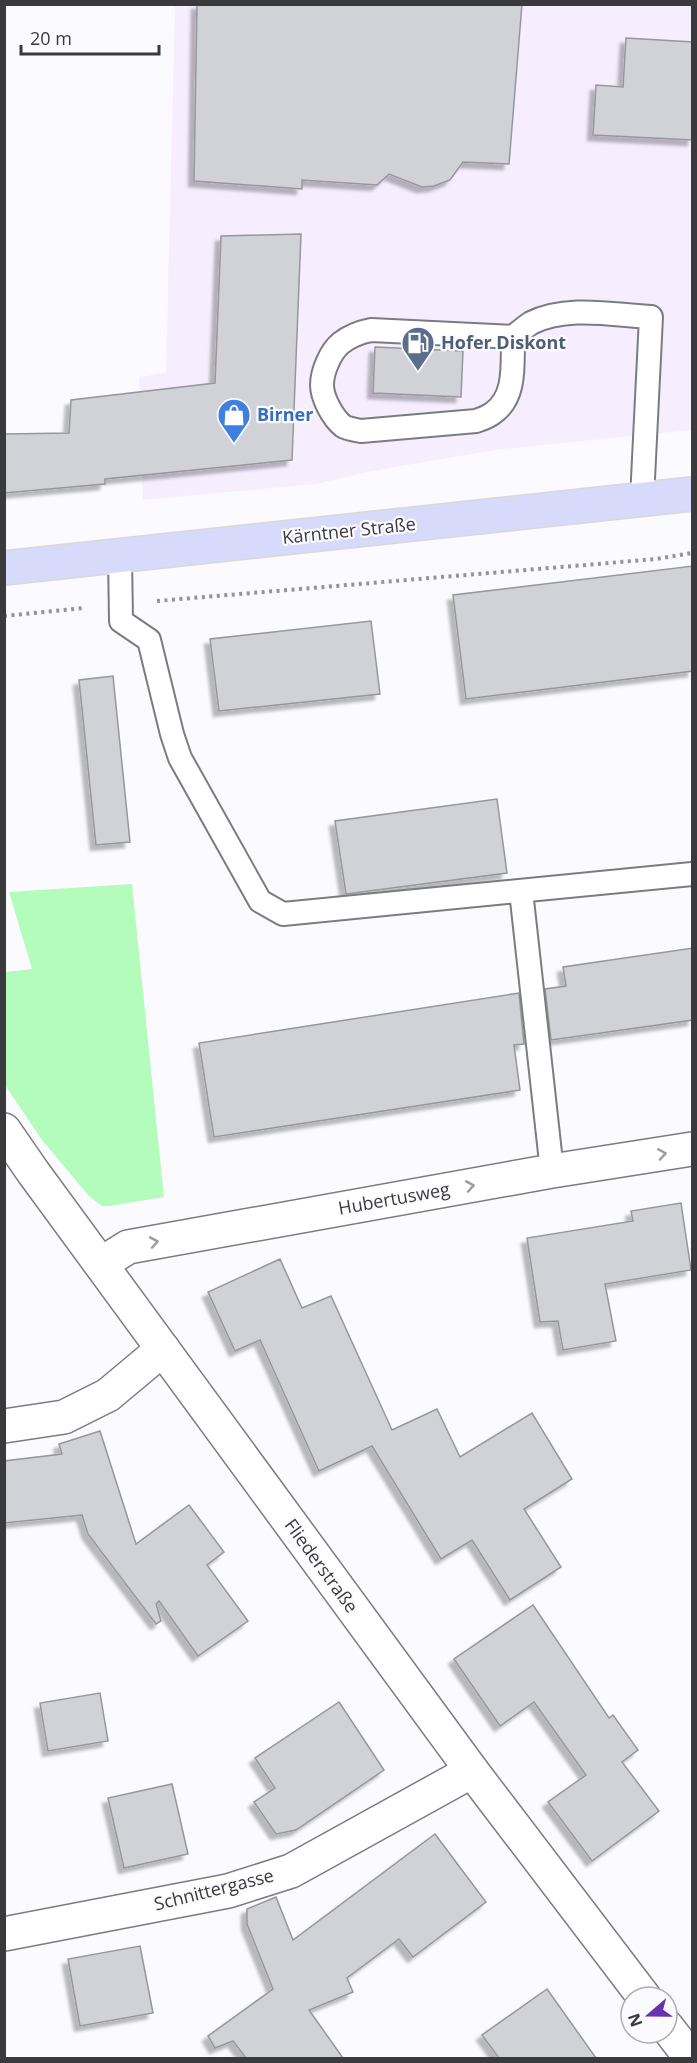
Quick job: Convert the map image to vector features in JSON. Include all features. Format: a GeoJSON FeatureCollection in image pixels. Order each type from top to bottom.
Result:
{"type":"FeatureCollection","features":[{"type":"Feature","properties":{"kind":"main road","name":"Kärntner Straße"},"geometry":{"type":"LineString","coordinates":[[4,568],[693,494]]}},
{"type":"Feature","properties":{"kind":"street","name":"Fliederstraße"},"geometry":{"type":"LineString","coordinates":[[4,1131],[472,1771],[635,1985]]}},
{"type":"Feature","properties":{"kind":"street","name":"Hubertusweg"},"geometry":{"type":"LineString","coordinates":[[101,1264],[128,1247],[552,1171],[693,1149]]}},
{"type":"Feature","properties":{"kind":"street"},"geometry":{"type":"LineString","coordinates":[[4,1426],[64,1417],[108,1395],[163,1349]]}},
{"type":"Feature","properties":{"kind":"street","name":"Schnittergasse"},"geometry":{"type":"LineString","coordinates":[[4,1934],[228,1891],[291,1871],[472,1771]]}},
{"type":"Feature","properties":{"kind":"street"},"geometry":{"type":"LineString","coordinates":[[679,2042],[691,2058]]}},
{"type":"Feature","properties":{"kind":"lane"},"geometry":{"type":"LineString","coordinates":[[513,337],[512,378],[506,400],[494,413],[476,421],[361,431],[344,426],[333,414],[321,385],[333,352],[340,344],[362,332],[371,330],[513,337],[530,324],[551,317],[578,313],[651,317],[642,499]]}},
{"type":"Feature","properties":{"kind":"lane"},"geometry":{"type":"LineString","coordinates":[[120,556],[121,621],[150,640],[172,734],[180,758],[260,901],[283,914],[693,874]]}},
{"type":"Feature","properties":{"kind":"lane"},"geometry":{"type":"LineString","coordinates":[[521,891],[552,1171]]}},
{"type":"Feature","properties":{"kind":"path"},"geometry":{"type":"LineString","coordinates":[[4,616],[120,604],[656,559],[693,553]]}},
{"type":"Feature","properties":{"kind":"shaded area"},"geometry":{"type":"Polygon","coordinates":[[[175,5],[692,5],[692,430],[495,450],[372,471],[316,484],[143,500],[139,377],[166,372],[175,5]]]}},
{"type":"Feature","properties":{"kind":"green space"},"geometry":{"type":"Polygon","coordinates":[[[132,884],[164,1197],[102,1206],[89,1196],[42,1140],[5,1085],[5,972],[32,969],[9,892],[132,884]]]}},
{"type":"Feature","properties":{"kind":"building"},"geometry":{"type":"Polygon","coordinates":[[[197,4],[522,4],[509,164],[463,162],[450,180],[434,186],[422,187],[389,174],[377,185],[302,180],[302,189],[194,181],[197,4]]]}},
{"type":"Feature","properties":{"kind":"building"},"geometry":{"type":"Polygon","coordinates":[[[626,38],[693,42],[693,140],[593,135],[596,85],[623,87],[626,38]]]}},
{"type":"Feature","properties":{"kind":"building"},"geometry":{"type":"Polygon","coordinates":[[[301,234],[292,460],[105,479],[105,484],[4,493],[4,434],[69,433],[71,400],[215,383],[221,236],[301,234]]]}},
{"type":"Feature","properties":{"kind":"building","name":"Hofer Diskont"},"geometry":{"type":"Polygon","coordinates":[[[375,347],[463,351],[461,397],[373,393],[375,347]]]}},
{"type":"Feature","properties":{"kind":"building"},"geometry":{"type":"Polygon","coordinates":[[[693,566],[693,671],[466,699],[453,595],[693,566]]]}},
{"type":"Feature","properties":{"kind":"building"},"geometry":{"type":"Polygon","coordinates":[[[371,621],[380,694],[219,711],[210,639],[371,621]]]}},
{"type":"Feature","properties":{"kind":"building"},"geometry":{"type":"Polygon","coordinates":[[[113,676],[130,842],[96,845],[79,680],[113,676]]]}},
{"type":"Feature","properties":{"kind":"building"},"geometry":{"type":"Polygon","coordinates":[[[497,799],[507,873],[346,894],[335,821],[497,799]]]}},
{"type":"Feature","properties":{"kind":"building"},"geometry":{"type":"Polygon","coordinates":[[[693,948],[693,1020],[551,1040],[545,989],[566,986],[563,967],[693,948]]]}},
{"type":"Feature","properties":{"kind":"building"},"geometry":{"type":"Polygon","coordinates":[[[519,993],[524,1044],[514,1045],[520,1090],[214,1137],[199,1043],[519,993]]]}},
{"type":"Feature","properties":{"kind":"building"},"geometry":{"type":"Polygon","coordinates":[[[681,1203],[691,1270],[605,1284],[616,1341],[563,1350],[558,1321],[540,1322],[527,1238],[633,1221],[631,1211],[681,1203]]]}},
{"type":"Feature","properties":{"kind":"building"},"geometry":{"type":"Polygon","coordinates":[[[280,1259],[302,1308],[331,1296],[392,1430],[437,1409],[460,1457],[532,1413],[572,1479],[524,1509],[561,1567],[510,1600],[472,1540],[441,1559],[372,1446],[319,1471],[260,1340],[235,1351],[208,1292],[280,1259]]]}},
{"type":"Feature","properties":{"kind":"building"},"geometry":{"type":"Polygon","coordinates":[[[100,1431],[136,1544],[189,1505],[224,1552],[207,1565],[248,1621],[198,1656],[159,1601],[156,1604],[161,1621],[156,1624],[88,1534],[82,1515],[4,1523],[4,1461],[62,1454],[59,1444],[100,1431]]]}},
{"type":"Feature","properties":{"kind":"building"},"geometry":{"type":"Polygon","coordinates":[[[533,1605],[609,1718],[613,1715],[638,1750],[622,1762],[659,1811],[592,1861],[548,1802],[586,1775],[534,1702],[500,1726],[454,1659],[533,1605]]]}},
{"type":"Feature","properties":{"kind":"building"},"geometry":{"type":"Polygon","coordinates":[[[100,1693],[108,1741],[48,1751],[40,1703],[100,1693]]]}},
{"type":"Feature","properties":{"kind":"building"},"geometry":{"type":"Polygon","coordinates":[[[339,1702],[384,1770],[296,1830],[276,1834],[254,1802],[275,1788],[255,1758],[339,1702]]]}},
{"type":"Feature","properties":{"kind":"building"},"geometry":{"type":"Polygon","coordinates":[[[172,1784],[188,1854],[124,1868],[108,1798],[172,1784]]]}},
{"type":"Feature","properties":{"kind":"building"},"geometry":{"type":"Polygon","coordinates":[[[435,1834],[486,1902],[413,1957],[399,1939],[347,1978],[353,1992],[309,2010],[343,2058],[246,2058],[233,2041],[215,2048],[208,2036],[273,1989],[247,1924],[247,1909],[276,1897],[293,1940],[435,1834]]]}},
{"type":"Feature","properties":{"kind":"building"},"geometry":{"type":"Polygon","coordinates":[[[140,1946],[153,2013],[80,2026],[68,1959],[140,1946]]]}},
{"type":"Feature","properties":{"kind":"building"},"geometry":{"type":"Polygon","coordinates":[[[547,1989],[596,2058],[499,2058],[482,2035],[547,1989]]]}},
{"type":"Feature","properties":{"kind":"place","name":"Hofer Diskont"},"geometry":{"type":"Point","coordinates":[418,372]}},
{"type":"Feature","properties":{"kind":"place","name":"Birner"},"geometry":{"type":"Point","coordinates":[234,444]}}]}
